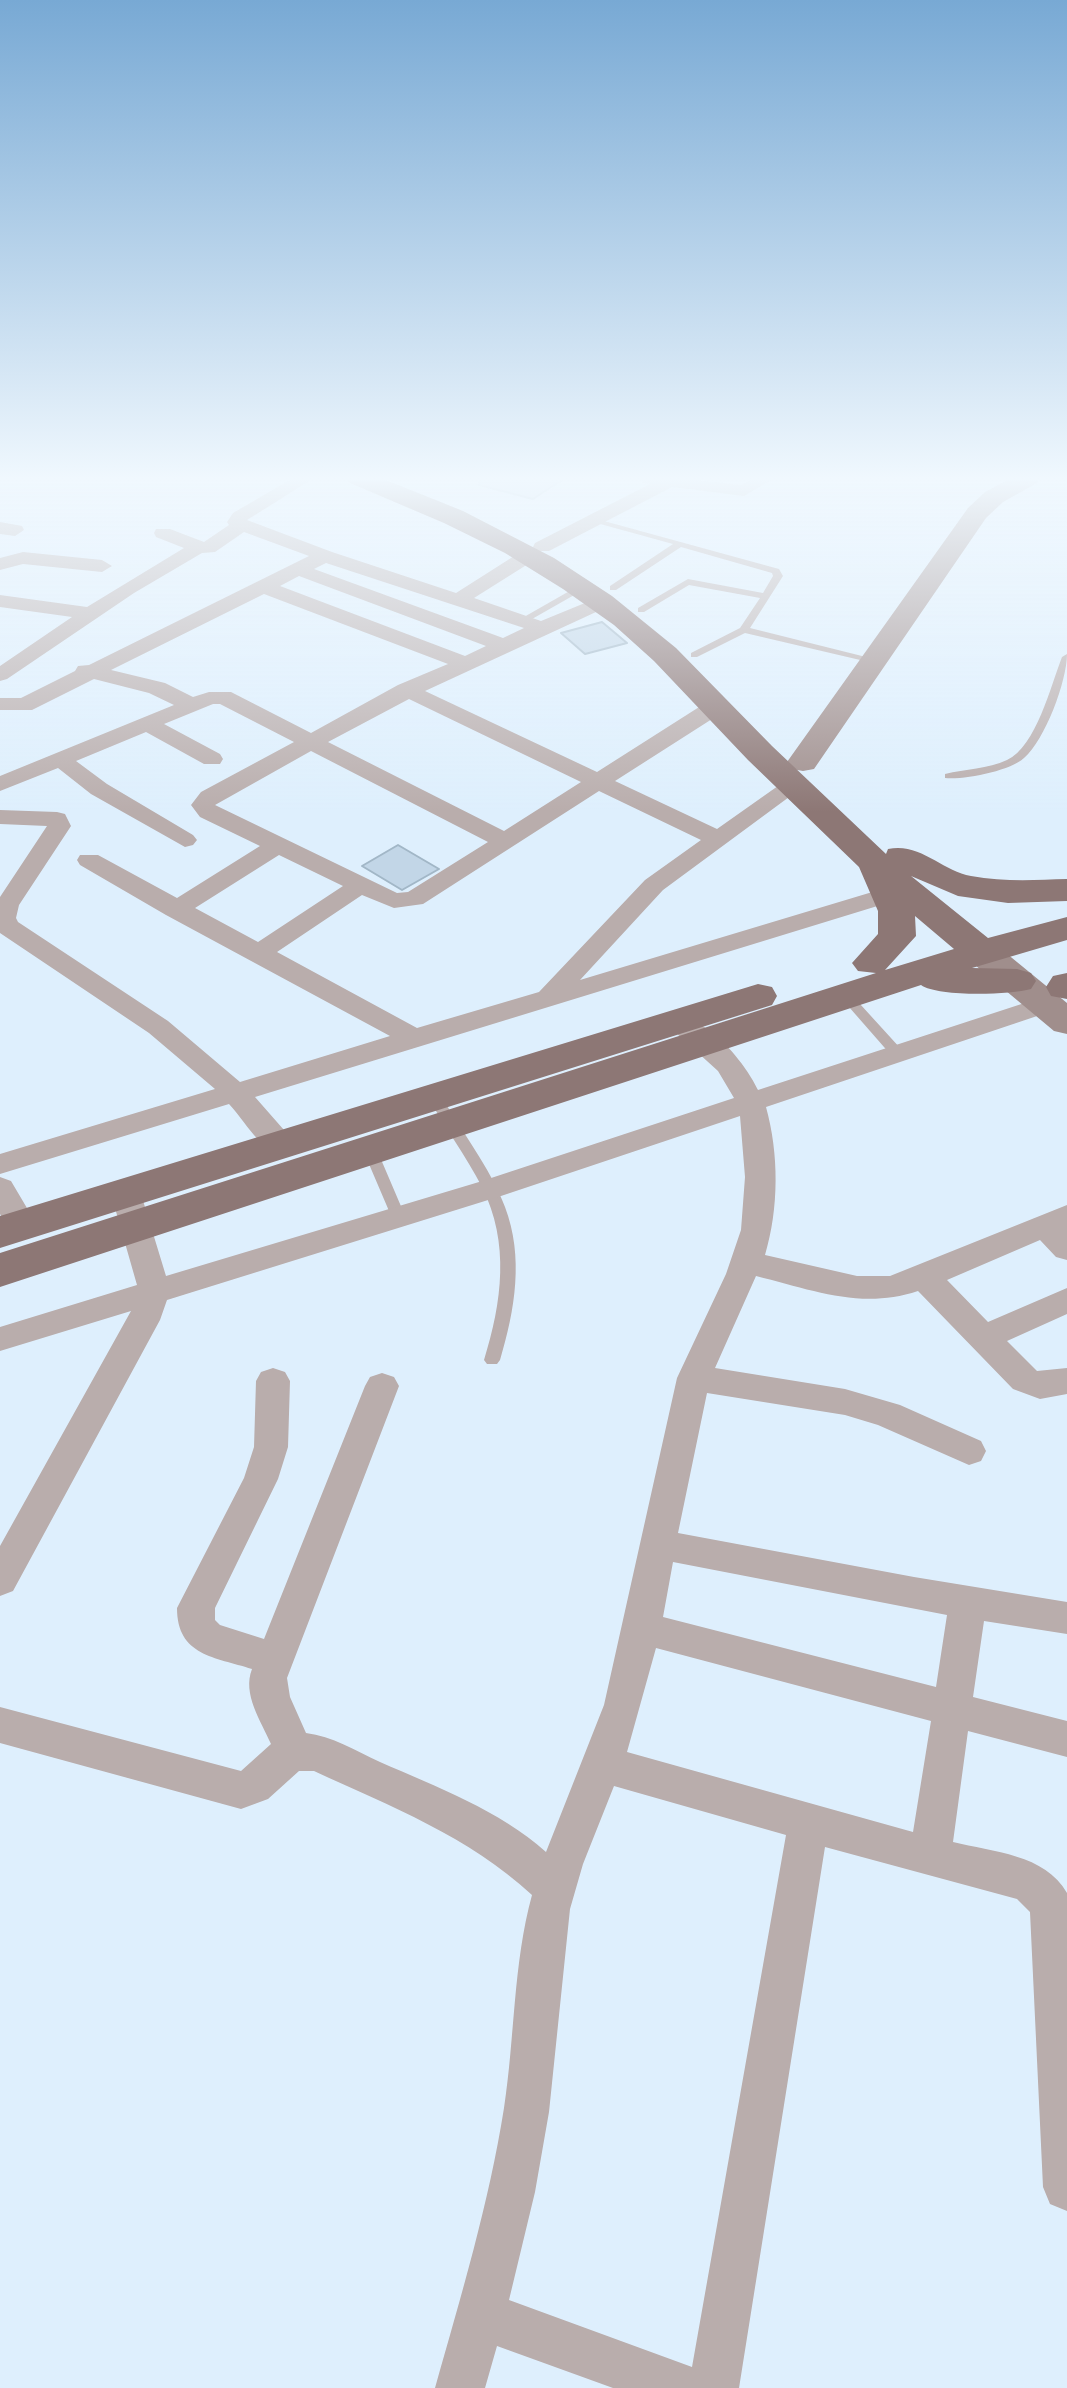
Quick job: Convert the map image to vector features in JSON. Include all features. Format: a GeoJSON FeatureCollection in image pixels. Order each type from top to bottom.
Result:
{"type":"FeatureCollection","features":[{"type":"Feature","properties":{"kind":"main road"},"geometry":{"type":"LineString","coordinates":[[593,589],[669,657],[715,707],[798,774]]}},
{"type":"Feature","properties":{"kind":"main road"},"geometry":{"type":"LineString","coordinates":[[598,593],[641,610],[694,655],[798,774],[886,860],[985,937],[1067,928]]}},
{"type":"Feature","properties":{"kind":"main road"},"geometry":{"type":"LineString","coordinates":[[886,860],[958,885],[1008,892],[1067,890]]}},
{"type":"Feature","properties":{"kind":"main road"},"geometry":{"type":"LineString","coordinates":[[692,1031],[846,996],[886,970],[897,936],[896,911],[888,895],[886,860]]}},
{"type":"Feature","properties":{"kind":"main road"},"geometry":{"type":"LineString","coordinates":[[0,1270],[281,1145],[442,1110],[985,937],[1067,900]]}},
{"type":"Feature","properties":{"kind":"main road"},"geometry":{"type":"LineString","coordinates":[[886,970],[1055,994]]}},
{"type":"Feature","properties":{"kind":"main road"},"geometry":{"type":"LineString","coordinates":[[11,1229],[131,1210],[370,1150],[442,1110]]}},
{"type":"Feature","properties":{"kind":"street"},"geometry":{"type":"LineString","coordinates":[[0,675],[10,660],[91,614],[126,589]]}},
{"type":"Feature","properties":{"kind":"street"},"geometry":{"type":"LineString","coordinates":[[0,704],[24,705],[260,589]]}},
{"type":"Feature","properties":{"kind":"street"},"geometry":{"type":"LineString","coordinates":[[271,589],[465,663]]}},
{"type":"Feature","properties":{"kind":"street"},"geometry":{"type":"LineString","coordinates":[[352,589],[501,644]]}},
{"type":"Feature","properties":{"kind":"street"},"geometry":{"type":"LineString","coordinates":[[426,589],[531,624]]}},
{"type":"Feature","properties":{"kind":"street"},"geometry":{"type":"LineString","coordinates":[[458,600],[475,589]]}},
{"type":"Feature","properties":{"kind":"street"},"geometry":{"type":"LineString","coordinates":[[546,1001],[654,885],[798,774],[923,589]]}},
{"type":"Feature","properties":{"kind":"street"},"geometry":{"type":"LineString","coordinates":[[598,593],[531,624],[501,644],[309,742],[209,797],[203,805],[208,812],[359,886],[394,901],[414,899],[715,707]]}},
{"type":"Feature","properties":{"kind":"street"},"geometry":{"type":"LineString","coordinates":[[0,601],[91,614]]}},
{"type":"Feature","properties":{"kind":"street"},"geometry":{"type":"LineString","coordinates":[[10,660],[92,671],[157,688],[194,706]]}},
{"type":"Feature","properties":{"kind":"street"},"geometry":{"type":"LineString","coordinates":[[406,690],[595,783],[716,838]]}},
{"type":"Feature","properties":{"kind":"street"},"geometry":{"type":"LineString","coordinates":[[0,784],[209,698],[231,699],[505,841]]}},
{"type":"Feature","properties":{"kind":"street"},"geometry":{"type":"LineString","coordinates":[[148,724],[212,759]]}},
{"type":"Feature","properties":{"kind":"street"},"geometry":{"type":"LineString","coordinates":[[61,760],[99,789],[185,840]]}},
{"type":"Feature","properties":{"kind":"street"},"geometry":{"type":"LineString","coordinates":[[0,817],[46,817],[57,819],[59,826],[7,905],[4,928],[156,1026],[236,1093],[281,1145]]}},
{"type":"Feature","properties":{"kind":"street"},"geometry":{"type":"LineString","coordinates":[[175,910],[276,846]]}},
{"type":"Feature","properties":{"kind":"street"},"geometry":{"type":"LineString","coordinates":[[89,860],[175,910],[414,1038]]}},
{"type":"Feature","properties":{"kind":"street"},"geometry":{"type":"LineString","coordinates":[[258,953],[359,886]]}},
{"type":"Feature","properties":{"kind":"street"},"geometry":{"type":"LineString","coordinates":[[0,1164],[888,895]]}},
{"type":"Feature","properties":{"kind":"street"},"geometry":{"type":"LineString","coordinates":[[985,937],[1055,994]]}},
{"type":"Feature","properties":{"kind":"street"},"geometry":{"type":"LineString","coordinates":[[985,937],[1055,994]]}},
{"type":"Feature","properties":{"kind":"street"},"geometry":{"type":"LineString","coordinates":[[0,1339],[490,1189],[752,1102],[1055,994]]}},
{"type":"Feature","properties":{"kind":"street"},"geometry":{"type":"LineString","coordinates":[[460,2388],[511,2192],[532,2073],[541,1961],[554,1887],[604,1764],[624,1703],[694,1378],[719,1319],[748,1263],[759,1211],[760,1135],[752,1102],[739,1078],[692,1031]]}},
{"type":"Feature","properties":{"kind":"street"},"geometry":{"type":"LineString","coordinates":[[0,1188],[11,1229]]}},
{"type":"Feature","properties":{"kind":"street"},"geometry":{"type":"LineString","coordinates":[[0,1580],[144,1320],[154,1290],[131,1210]]}},
{"type":"Feature","properties":{"kind":"street"},"geometry":{"type":"LineString","coordinates":[[748,1263],[857,1288],[890,1288],[924,1277],[1055,1221],[1067,1249]]}},
{"type":"Feature","properties":{"kind":"street"},"geometry":{"type":"LineString","coordinates":[[924,1277],[1025,1380],[1040,1386],[1067,1381]]}},
{"type":"Feature","properties":{"kind":"street"},"geometry":{"type":"LineString","coordinates":[[982,1339],[1067,1300]]}},
{"type":"Feature","properties":{"kind":"street"},"geometry":{"type":"LineString","coordinates":[[694,1378],[845,1402],[888,1415],[969,1451]]}},
{"type":"Feature","properties":{"kind":"street"},"geometry":{"type":"LineString","coordinates":[[273,1381],[271,1447],[261,1479],[196,1608],[196,1626],[208,1638],[274,1659]]}},
{"type":"Feature","properties":{"kind":"street"},"geometry":{"type":"LineString","coordinates":[[293,1750],[285,1726],[268,1694],[268,1678],[382,1386]]}},
{"type":"Feature","properties":{"kind":"street"},"geometry":{"type":"LineString","coordinates":[[657,1544],[1067,1618]]}},
{"type":"Feature","properties":{"kind":"street"},"geometry":{"type":"LineString","coordinates":[[930,1857],[968,1602]]}},
{"type":"Feature","properties":{"kind":"street"},"geometry":{"type":"LineString","coordinates":[[642,1628],[1067,1739]]}},
{"type":"Feature","properties":{"kind":"street"},"geometry":{"type":"LineString","coordinates":[[0,1725],[241,1790],[256,1787],[283,1756],[293,1750],[317,1753],[449,1813],[513,1850],[554,1887]]}},
{"type":"Feature","properties":{"kind":"street"},"geometry":{"type":"LineString","coordinates":[[604,1764],[930,1857],[1024,1880],[1039,1888],[1051,1905],[1067,2187]]}},
{"type":"Feature","properties":{"kind":"street"},"geometry":{"type":"LineString","coordinates":[[714,2388],[809,1820]]}},
{"type":"Feature","properties":{"kind":"street"},"geometry":{"type":"LineString","coordinates":[[481,2315],[683,2388]]}},
{"type":"Feature","properties":{"kind":"lane"},"geometry":{"type":"LineString","coordinates":[[598,593],[604,589]]}},
{"type":"Feature","properties":{"kind":"lane"},"geometry":{"type":"LineString","coordinates":[[641,610],[676,589]]}},
{"type":"Feature","properties":{"kind":"lane"},"geometry":{"type":"LineString","coordinates":[[729,589],[766,596]]}},
{"type":"Feature","properties":{"kind":"lane"},"geometry":{"type":"LineString","coordinates":[[694,655],[744,630],[770,589]]}},
{"type":"Feature","properties":{"kind":"lane"},"geometry":{"type":"LineString","coordinates":[[744,630],[873,660]]}},
{"type":"Feature","properties":{"kind":"lane"},"geometry":{"type":"LineString","coordinates":[[949,776],[1002,765],[1021,756],[1032,741],[1067,657]]}},
{"type":"Feature","properties":{"kind":"lane"},"geometry":{"type":"LineString","coordinates":[[846,996],[896,1052]]}},
{"type":"Feature","properties":{"kind":"lane"},"geometry":{"type":"LineString","coordinates":[[442,1110],[490,1189],[504,1233],[510,1270],[504,1324],[492,1360]]}},
{"type":"Feature","properties":{"kind":"lane"},"geometry":{"type":"LineString","coordinates":[[370,1150],[399,1218]]}},
{"type":"Feature","properties":{"kind":"building"},"geometry":{"type":"Polygon","coordinates":[[[602,622],[627,643],[585,654],[561,633],[602,622]]]}},
{"type":"Feature","properties":{"kind":"building"},"geometry":{"type":"Polygon","coordinates":[[[398,845],[439,869],[402,890],[362,866],[398,845]]]}}]}
